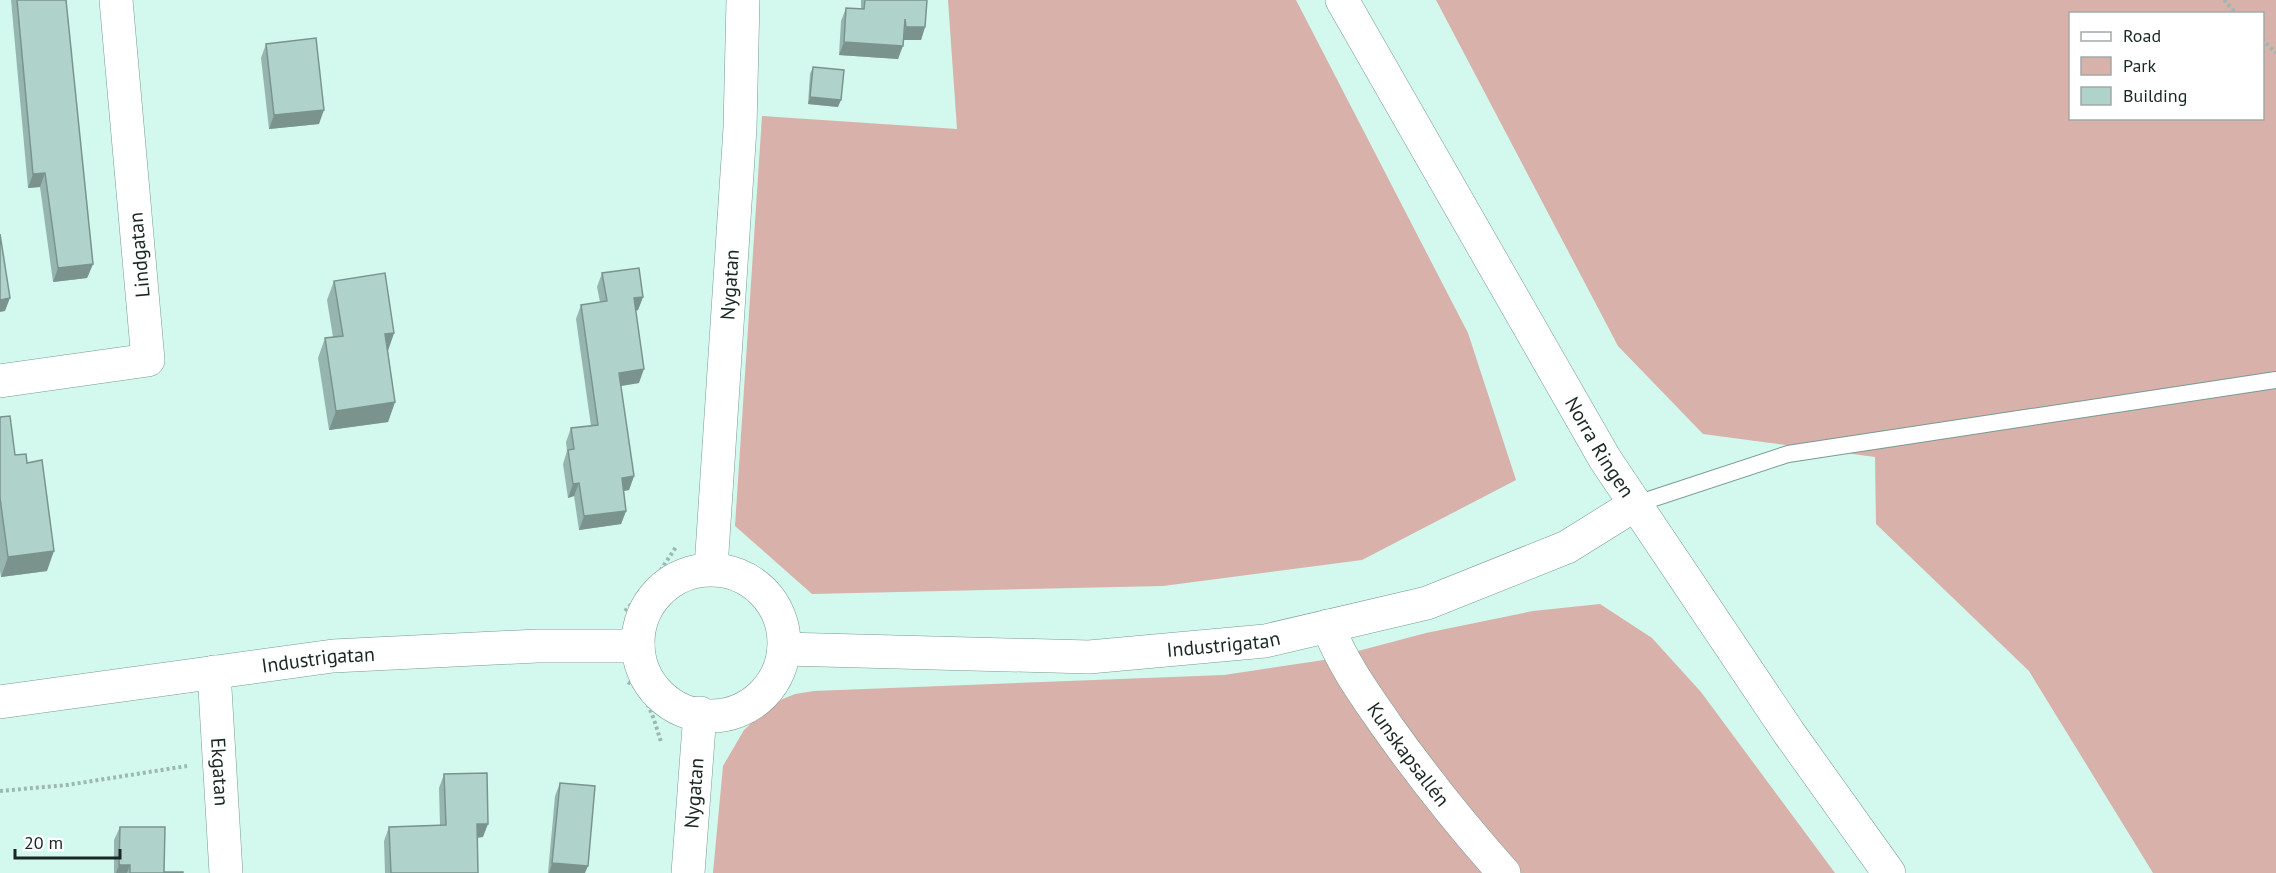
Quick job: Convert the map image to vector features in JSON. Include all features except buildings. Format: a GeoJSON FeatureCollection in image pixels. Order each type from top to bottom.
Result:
{"type":"FeatureCollection","features":[{"type":"Feature","properties":{"kind":"street","name":"Lindgatan"},"geometry":{"type":"LineString","coordinates":[[0,381],[148,360],[116,0]]}},
{"type":"Feature","properties":{"kind":"street","name":"Nygatan"},"geometry":{"type":"LineString","coordinates":[[711,568],[740,128],[742,0]]}},
{"type":"Feature","properties":{"kind":"street","name":"Norra Ringen"},"geometry":{"type":"LineString","coordinates":[[1342,0],[1599,449],[1789,733],[1889,873]]}},
{"type":"Feature","properties":{"kind":"street","name":"Industrigatan"},"geometry":{"type":"LineString","coordinates":[[784,649],[1089,657],[1265,641],[1427,603],[1567,547],[1636,504]]}},
{"type":"Feature","properties":{"kind":"street"},"geometry":{"type":"LineString","coordinates":[[711,568],[746,576],[769,598],[783,622],[784,649],[777,676],[756,700],[727,712],[682,712],[658,695],[641,670],[630,633],[637,639],[649,606],[662,588],[711,568]]}},
{"type":"Feature","properties":{"kind":"street","name":"Kunskapsallén"},"geometry":{"type":"LineString","coordinates":[[1328,626],[1345,666],[1410,758],[1459,823],[1504,873]]}},
{"type":"Feature","properties":{"kind":"street","name":"Industrigatan"},"geometry":{"type":"LineString","coordinates":[[0,702],[333,656],[537,646],[630,633]]}},
{"type":"Feature","properties":{"kind":"street","name":"Ekgatan"},"geometry":{"type":"LineString","coordinates":[[214,672],[226,873]]}},
{"type":"Feature","properties":{"kind":"street","name":"Nygatan"},"geometry":{"type":"LineString","coordinates":[[688,873],[700,713]]}},
{"type":"Feature","properties":{"kind":"lane"},"geometry":{"type":"LineString","coordinates":[[1636,504],[1788,454],[2276,380]]}},
{"type":"Feature","properties":{"kind":"path"},"geometry":{"type":"LineString","coordinates":[[2224,0],[2235,12]]}},
{"type":"Feature","properties":{"kind":"path"},"geometry":{"type":"LineString","coordinates":[[2264,41],[2276,53]]}},
{"type":"Feature","properties":{"kind":"path"},"geometry":{"type":"LineString","coordinates":[[630,633],[626,610],[656,577],[677,546]]}},
{"type":"Feature","properties":{"kind":"path"},"geometry":{"type":"LineString","coordinates":[[626,680],[637,687],[650,708],[663,747],[674,765],[696,774]]}},
{"type":"Feature","properties":{"kind":"path"},"geometry":{"type":"LineString","coordinates":[[0,791],[67,785],[219,760]]}},
{"type":"Feature","properties":{"kind":"green space"},"geometry":{"type":"Polygon","coordinates":[[[948,0],[1296,0],[1468,333],[1516,480],[1362,560],[1163,586],[812,594],[735,526],[762,116],[957,129],[948,0]]]}},
{"type":"Feature","properties":{"kind":"green space"},"geometry":{"type":"Polygon","coordinates":[[[1436,0],[2276,0],[2276,873],[2153,873],[2029,671],[1876,524],[1875,457],[1703,434],[1618,346],[1436,0]]]}},
{"type":"Feature","properties":{"kind":"green space"},"geometry":{"type":"Polygon","coordinates":[[[1600,604],[1652,638],[1701,692],[1835,873],[713,873],[723,766],[744,730],[773,703],[795,694],[814,691],[1224,675],[1324,660],[1426,633],[1533,611],[1600,604]]]}}]}
